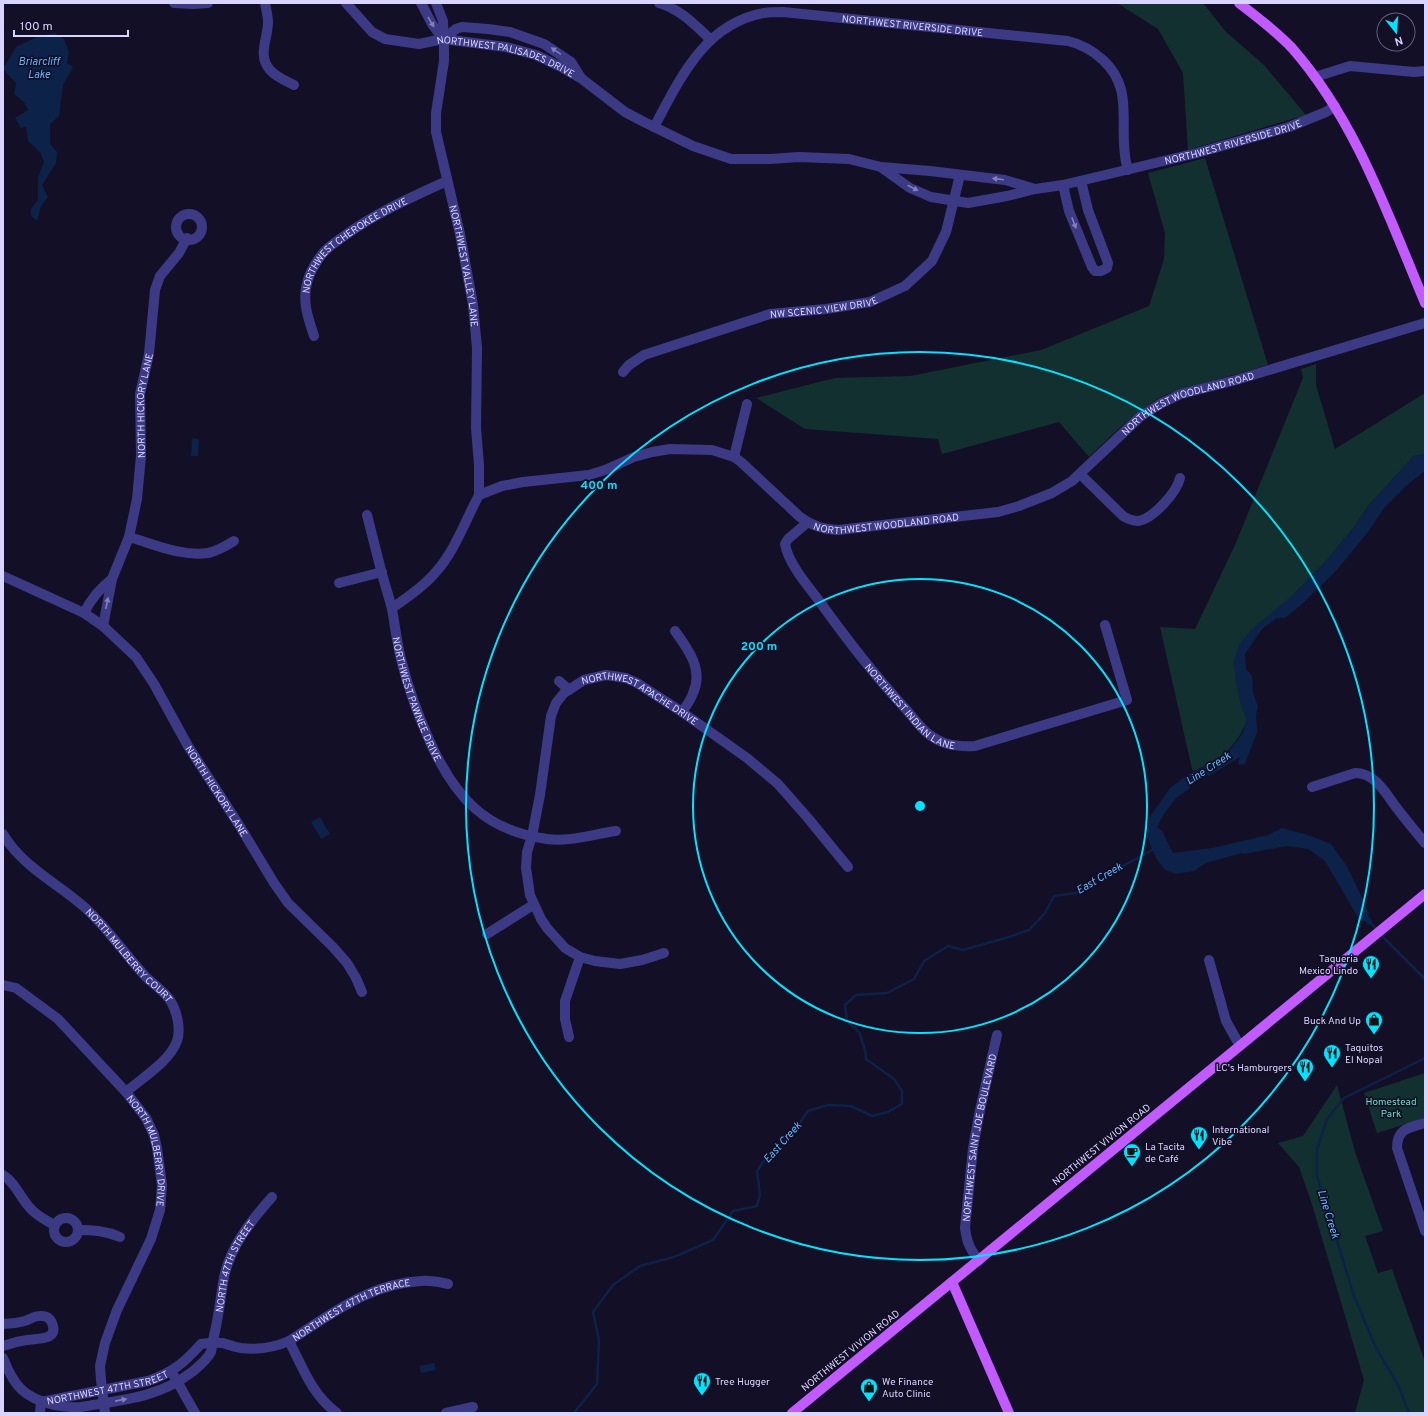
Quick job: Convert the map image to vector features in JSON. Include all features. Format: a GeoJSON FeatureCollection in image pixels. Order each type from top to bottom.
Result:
{"type":"FeatureCollection","features":[{"type":"Feature","properties":{"kind":"main road"},"geometry":{"type":"LineString","coordinates":[[1239,3],[1292,48],[1315,77],[1335,106],[1371,174],[1425,303]]}},
{"type":"Feature","properties":{"kind":"main road","name":"NORTHWEST VIVION ROAD"},"geometry":{"type":"LineString","coordinates":[[792,1413],[1425,894]]}},
{"type":"Feature","properties":{"kind":"main road"},"geometry":{"type":"LineString","coordinates":[[952,1282],[1009,1413]]}},
{"type":"Feature","properties":{"kind":"street"},"geometry":{"type":"LineString","coordinates":[[174,3],[208,3]]}},
{"type":"Feature","properties":{"kind":"street"},"geometry":{"type":"LineString","coordinates":[[265,3],[268,21],[263,52],[265,62],[270,70],[276,75],[294,85]]}},
{"type":"Feature","properties":{"kind":"street"},"geometry":{"type":"LineString","coordinates":[[346,3],[372,32],[385,39],[419,44],[443,39],[432,24],[421,3]]}},
{"type":"Feature","properties":{"kind":"street","name":"NORTHWEST VALLEY LANE"},"geometry":{"type":"LineString","coordinates":[[436,3],[443,21],[444,61],[436,123],[439,147],[460,234],[474,312],[477,348],[476,428],[479,466],[479,495]]}},
{"type":"Feature","properties":{"kind":"street"},"geometry":{"type":"LineString","coordinates":[[659,3],[674,9],[688,18],[710,40]]}},
{"type":"Feature","properties":{"kind":"street","name":"NORTHWEST RIVERSIDE DRIVE"},"geometry":{"type":"LineString","coordinates":[[654,127],[679,79],[693,59],[710,40],[730,26],[748,18],[765,13],[783,12],[1068,41],[1079,44],[1098,55],[1109,65],[1121,88],[1123,99],[1125,155],[1128,170]]}},
{"type":"Feature","properties":{"kind":"street","name":"NORTHWEST PALISADES DRIVE"},"geometry":{"type":"LineString","coordinates":[[443,39],[456,29],[462,27],[510,32],[544,44],[570,62],[582,79]]}},
{"type":"Feature","properties":{"kind":"street","name":"NORTHWEST PALISADES DRIVE"},"geometry":{"type":"LineString","coordinates":[[443,39],[506,47],[536,55],[582,79],[625,112],[693,146],[730,159],[770,160],[798,157],[848,159],[880,167]]}},
{"type":"Feature","properties":{"kind":"street"},"geometry":{"type":"LineString","coordinates":[[1315,77],[1350,66],[1414,72],[1425,71]]}},
{"type":"Feature","properties":{"kind":"street","name":"NORTHWEST RIVERSIDE DRIVE"},"geometry":{"type":"LineString","coordinates":[[880,167],[910,188],[930,197],[968,202],[1063,185],[1128,170],[1290,127],[1326,112],[1335,106]]}},
{"type":"Feature","properties":{"kind":"street"},"geometry":{"type":"LineString","coordinates":[[880,167],[960,174],[1005,180],[1035,189]]}},
{"type":"Feature","properties":{"kind":"street","name":"NW SCENIC VIEW DRIVE"},"geometry":{"type":"LineString","coordinates":[[623,372],[629,365],[644,355],[770,314],[826,309],[870,302],[905,286],[932,261],[946,232],[960,174]]}},
{"type":"Feature","properties":{"kind":"street","name":"NORTHWEST CHEROKEE DRIVE"},"geometry":{"type":"LineString","coordinates":[[314,336],[306,314],[306,289],[309,277],[317,261],[324,252],[364,222],[447,181]]}},
{"type":"Feature","properties":{"kind":"street"},"geometry":{"type":"LineString","coordinates":[[1063,185],[1069,211],[1092,267],[1095,271],[1101,271],[1107,268],[1108,263],[1088,210],[1081,181]]}},
{"type":"Feature","properties":{"kind":"street","name":"NORTH HICKORY LANE"},"geometry":{"type":"LineString","coordinates":[[188,238],[179,253],[160,276],[155,290],[150,343],[140,394],[141,456],[137,499],[129,537],[112,580],[102,626],[136,657],[154,684],[196,758],[274,883],[288,903],[333,947],[346,963],[356,978],[362,992]]}},
{"type":"Feature","properties":{"kind":"street","name":"NORTHWEST WOODLAND ROAD"},"geometry":{"type":"LineString","coordinates":[[479,495],[502,486],[523,482],[589,475],[605,470],[634,457],[652,452],[670,449],[712,450],[734,457],[800,517],[821,528],[838,530],[998,512],[1019,506],[1052,493],[1072,481],[1141,416],[1162,403],[1181,394],[1236,380],[1425,323]]}},
{"type":"Feature","properties":{"kind":"street"},"geometry":{"type":"LineString","coordinates":[[734,457],[747,404]]}},
{"type":"Feature","properties":{"kind":"street"},"geometry":{"type":"LineString","coordinates":[[1080,474],[1123,516],[1130,520],[1138,521],[1151,515],[1174,493],[1180,478]]}},
{"type":"Feature","properties":{"kind":"street"},"geometry":{"type":"LineString","coordinates":[[392,608],[415,592],[435,574],[455,545],[479,495]]}},
{"type":"Feature","properties":{"kind":"street","name":"NORTHWEST PAWNEE DRIVE"},"geometry":{"type":"LineString","coordinates":[[367,515],[392,608],[401,660],[414,704],[425,732],[447,776],[463,798],[484,816],[508,829],[532,836],[564,840],[616,831]]}},
{"type":"Feature","properties":{"kind":"street","name":"NORTHWEST INDIAN LANE"},"geometry":{"type":"LineString","coordinates":[[808,522],[788,539],[786,544],[786,550],[804,580],[841,631],[883,684],[927,732],[941,741],[958,747],[975,746],[1127,700],[1105,625]]}},
{"type":"Feature","properties":{"kind":"street"},"geometry":{"type":"LineString","coordinates":[[129,537],[186,554],[209,553],[234,541]]}},
{"type":"Feature","properties":{"kind":"street"},"geometry":{"type":"LineString","coordinates":[[339,583],[382,572]]}},
{"type":"Feature","properties":{"kind":"street"},"geometry":{"type":"LineString","coordinates":[[3,576],[84,613],[102,626]]}},
{"type":"Feature","properties":{"kind":"street","name":"NORTH HICKORY LANE"},"geometry":{"type":"LineString","coordinates":[[84,613],[90,601],[105,585],[112,580]]}},
{"type":"Feature","properties":{"kind":"street"},"geometry":{"type":"LineString","coordinates":[[675,631],[689,650],[696,665],[694,693],[682,712]]}},
{"type":"Feature","properties":{"kind":"street","name":"NORTHWEST APACHE DRIVE"},"geometry":{"type":"LineString","coordinates":[[664,953],[642,960],[620,964],[594,961],[580,957],[565,948],[540,919],[530,895],[527,876],[527,852],[532,836],[540,795],[551,716],[556,703],[568,690],[584,680],[606,675],[621,677],[636,682],[682,712],[747,758],[778,784],[848,867]]}},
{"type":"Feature","properties":{"kind":"street"},"geometry":{"type":"LineString","coordinates":[[559,681],[568,690]]}},
{"type":"Feature","properties":{"kind":"street"},"geometry":{"type":"LineString","coordinates":[[1312,787],[1355,773],[1362,773],[1382,786],[1425,843]]}},
{"type":"Feature","properties":{"kind":"street","name":"NORTH MULBERRY COURT"},"geometry":{"type":"LineString","coordinates":[[3,834],[10,846],[32,867],[86,909],[147,978],[164,993],[170,1001],[178,1025],[177,1040],[175,1045],[165,1058],[126,1092]]}},
{"type":"Feature","properties":{"kind":"street"},"geometry":{"type":"LineString","coordinates":[[487,934],[533,905]]}},
{"type":"Feature","properties":{"kind":"street"},"geometry":{"type":"LineString","coordinates":[[568,1037],[565,1020],[565,1001],[580,957]]}},
{"type":"Feature","properties":{"kind":"street"},"geometry":{"type":"LineString","coordinates":[[1209,960],[1226,1021],[1240,1046]]}},
{"type":"Feature","properties":{"kind":"street","name":"NORTH MULBERRY DRIVE"},"geometry":{"type":"LineString","coordinates":[[3,985],[16,988],[58,1019],[126,1092],[146,1118],[154,1136],[162,1185],[158,1220],[108,1332],[100,1366],[105,1408]]}},
{"type":"Feature","properties":{"kind":"street","name":"NORTHWEST SAINT JOE BOULEVARD"},"geometry":{"type":"LineString","coordinates":[[979,1260],[969,1247],[966,1239],[965,1228],[973,1148],[997,1035]]}},
{"type":"Feature","properties":{"kind":"street"},"geometry":{"type":"LineString","coordinates":[[1425,1123],[1403,1131],[1397,1139],[1397,1148],[1425,1231]]}},
{"type":"Feature","properties":{"kind":"street"},"geometry":{"type":"LineString","coordinates":[[3,1174],[16,1187],[30,1209],[54,1225]]}},
{"type":"Feature","properties":{"kind":"street","name":"NORTH 47TH STREET"},"geometry":{"type":"LineString","coordinates":[[212,1342],[217,1325],[223,1282],[228,1260],[247,1227],[272,1197]]}},
{"type":"Feature","properties":{"kind":"street"},"geometry":{"type":"LineString","coordinates":[[63,1218],[74,1220],[78,1230],[77,1235],[74,1240],[69,1242],[58,1240],[55,1235],[54,1225],[58,1220],[63,1218]]}},
{"type":"Feature","properties":{"kind":"street"},"geometry":{"type":"LineString","coordinates":[[78,1230],[98,1230],[109,1232],[120,1237]]}},
{"type":"Feature","properties":{"kind":"street","name":"NORTHWEST 47TH TERRACE"},"geometry":{"type":"LineString","coordinates":[[212,1342],[239,1348],[267,1348],[289,1341],[344,1306],[390,1285],[408,1282],[431,1281],[448,1284]]}},
{"type":"Feature","properties":{"kind":"street"},"geometry":{"type":"LineString","coordinates":[[3,1324],[19,1323],[39,1316],[45,1316],[49,1318],[53,1328],[52,1333],[42,1340],[29,1339],[3,1346]]}},
{"type":"Feature","properties":{"kind":"street"},"geometry":{"type":"LineString","coordinates":[[289,1341],[313,1389],[325,1403],[337,1413]]}},
{"type":"Feature","properties":{"kind":"street","name":"NORTHWEST 47TH STREET"},"geometry":{"type":"LineString","coordinates":[[212,1342],[211,1352],[202,1364],[177,1383],[160,1391],[105,1408],[63,1407],[41,1402],[148,1381],[160,1377],[180,1365],[201,1344],[212,1342]]}},
{"type":"Feature","properties":{"kind":"street"},"geometry":{"type":"LineString","coordinates":[[3,1358],[9,1372],[18,1386],[32,1398],[41,1402],[40,1413]]}},
{"type":"Feature","properties":{"kind":"street"},"geometry":{"type":"LineString","coordinates":[[172,1371],[177,1383],[195,1413]]}},
{"type":"Feature","properties":{"kind":"street"},"geometry":{"type":"LineString","coordinates":[[446,1413],[473,1407]]}},
{"type":"Feature","properties":{"kind":"green space"},"geometry":{"type":"Polygon","coordinates":[[[1117,3],[1203,3],[1226,32],[1264,65],[1306,115],[1188,150],[1183,73],[1158,29],[1117,3]]]}},
{"type":"Feature","properties":{"kind":"green space"},"geometry":{"type":"Polygon","coordinates":[[[1205,158],[1268,365],[1167,394],[1145,407],[1135,415],[1089,457],[1059,422],[942,454],[938,439],[805,429],[756,398],[835,378],[910,376],[1041,350],[1149,306],[1164,259],[1165,233],[1148,173],[1205,158]]]}},
{"type":"Feature","properties":{"kind":"green space"},"geometry":{"type":"Polygon","coordinates":[[[1316,364],[1316,385],[1335,449],[1425,393],[1425,454],[1414,456],[1368,506],[1355,526],[1327,560],[1234,660],[1238,690],[1247,720],[1238,739],[1226,752],[1220,757],[1194,771],[1192,769],[1160,627],[1195,629],[1235,545],[1303,378],[1301,369],[1316,364]]]}},
{"type":"Feature","properties":{"kind":"green space","name":"Homestead Park"},"geometry":{"type":"Polygon","coordinates":[[[1425,1073],[1425,1118],[1377,1133],[1364,1093],[1425,1073]]]}},
{"type":"Feature","properties":{"kind":"green space"},"geometry":{"type":"Polygon","coordinates":[[[1337,1085],[1355,1152],[1383,1231],[1365,1236],[1378,1273],[1392,1269],[1425,1362],[1425,1413],[1355,1413],[1364,1380],[1311,1201],[1299,1167],[1278,1143],[1303,1136],[1337,1085]]]}},
{"type":"Feature","properties":{"kind":"water","name":"Briarcliff Lake"},"geometry":{"type":"Polygon","coordinates":[[[55,33],[64,39],[69,52],[67,63],[73,67],[63,85],[59,116],[50,124],[50,144],[57,152],[56,163],[42,185],[48,197],[41,206],[37,221],[31,215],[31,209],[38,200],[38,177],[44,162],[40,152],[28,141],[26,127],[21,128],[15,118],[28,110],[24,102],[14,94],[16,83],[3,69],[16,47],[39,36],[55,33]]]}},
{"type":"Feature","properties":{"kind":"water"},"geometry":{"type":"Polygon","coordinates":[[[192,438],[199,439],[198,456],[191,456],[192,438]]]}},
{"type":"Feature","properties":{"kind":"water"},"geometry":{"type":"Polygon","coordinates":[[[1425,454],[1425,471],[1408,484],[1384,508],[1368,532],[1336,571],[1300,606],[1285,618],[1277,618],[1262,629],[1245,654],[1246,669],[1252,676],[1253,693],[1258,707],[1256,715],[1257,732],[1245,764],[1240,765],[1238,763],[1240,757],[1209,776],[1205,773],[1196,779],[1189,789],[1176,798],[1164,814],[1157,827],[1162,831],[1173,853],[1212,848],[1268,835],[1282,828],[1308,835],[1331,844],[1347,866],[1369,913],[1368,915],[1373,922],[1368,925],[1365,921],[1360,921],[1325,861],[1308,849],[1287,846],[1244,854],[1242,853],[1206,863],[1194,871],[1176,874],[1165,870],[1157,860],[1147,837],[1149,818],[1170,788],[1187,775],[1209,764],[1231,749],[1242,734],[1247,720],[1241,705],[1236,684],[1234,660],[1239,644],[1253,628],[1294,594],[1327,560],[1355,526],[1368,506],[1414,456],[1425,454]]]}},
{"type":"Feature","properties":{"kind":"water"},"geometry":{"type":"Polygon","coordinates":[[[320,817],[330,834],[321,839],[311,822],[320,817]]]}},
{"type":"Feature","properties":{"kind":"water"},"geometry":{"type":"Polygon","coordinates":[[[434,1363],[436,1370],[421,1373],[419,1366],[434,1363]]]}},
{"type":"Feature","properties":{"kind":"waterway","name":"East Creek"},"geometry":{"type":"LineString","coordinates":[[574,1413],[597,1384],[599,1340],[593,1312],[613,1285],[640,1266],[674,1257],[713,1240],[733,1211],[757,1206],[760,1195],[757,1171],[770,1152],[794,1131],[808,1111],[828,1105],[851,1106],[872,1116],[888,1112],[902,1104],[902,1091],[894,1079],[866,1059],[865,1050],[859,1032],[847,1021],[845,1005],[856,995],[887,993],[914,979],[924,961],[948,946],[963,950],[1029,930],[1045,913],[1054,896],[1076,893],[1103,874],[1125,865],[1154,849]]}},
{"type":"Feature","properties":{"kind":"waterway","name":"Line Creek"},"geometry":{"type":"LineString","coordinates":[[1370,922],[1377,930]]}},
{"type":"Feature","properties":{"kind":"waterway","name":"Line Creek"},"geometry":{"type":"LineString","coordinates":[[1380,934],[1425,979]]}},
{"type":"Feature","properties":{"kind":"waterway","name":"Line Creek"},"geometry":{"type":"LineString","coordinates":[[1409,1413],[1398,1385],[1376,1348],[1354,1296],[1317,1176],[1317,1149],[1327,1119],[1344,1098],[1425,1058]]}},
{"type":"Feature","properties":{"kind":"place","name":"Taqueria Mexico Lindo"},"geometry":{"type":"Point","coordinates":[1371,979]}},
{"type":"Feature","properties":{"kind":"place","name":"Buck And Up"},"geometry":{"type":"Point","coordinates":[1374,1035]}},
{"type":"Feature","properties":{"kind":"place","name":"Taquitos El Nopal"},"geometry":{"type":"Point","coordinates":[1332,1068]}},
{"type":"Feature","properties":{"kind":"place","name":"LC's Hamburgers"},"geometry":{"type":"Point","coordinates":[1305,1082]}},
{"type":"Feature","properties":{"kind":"place","name":"International Vibe"},"geometry":{"type":"Point","coordinates":[1199,1150]}},
{"type":"Feature","properties":{"kind":"place","name":"La Tacita de Café"},"geometry":{"type":"Point","coordinates":[1132,1167]}},
{"type":"Feature","properties":{"kind":"place","name":"Tree Hugger"},"geometry":{"type":"Point","coordinates":[702,1396]}},
{"type":"Feature","properties":{"kind":"place","name":"We Finance Auto Clinic"},"geometry":{"type":"Point","coordinates":[869,1402]}}]}
